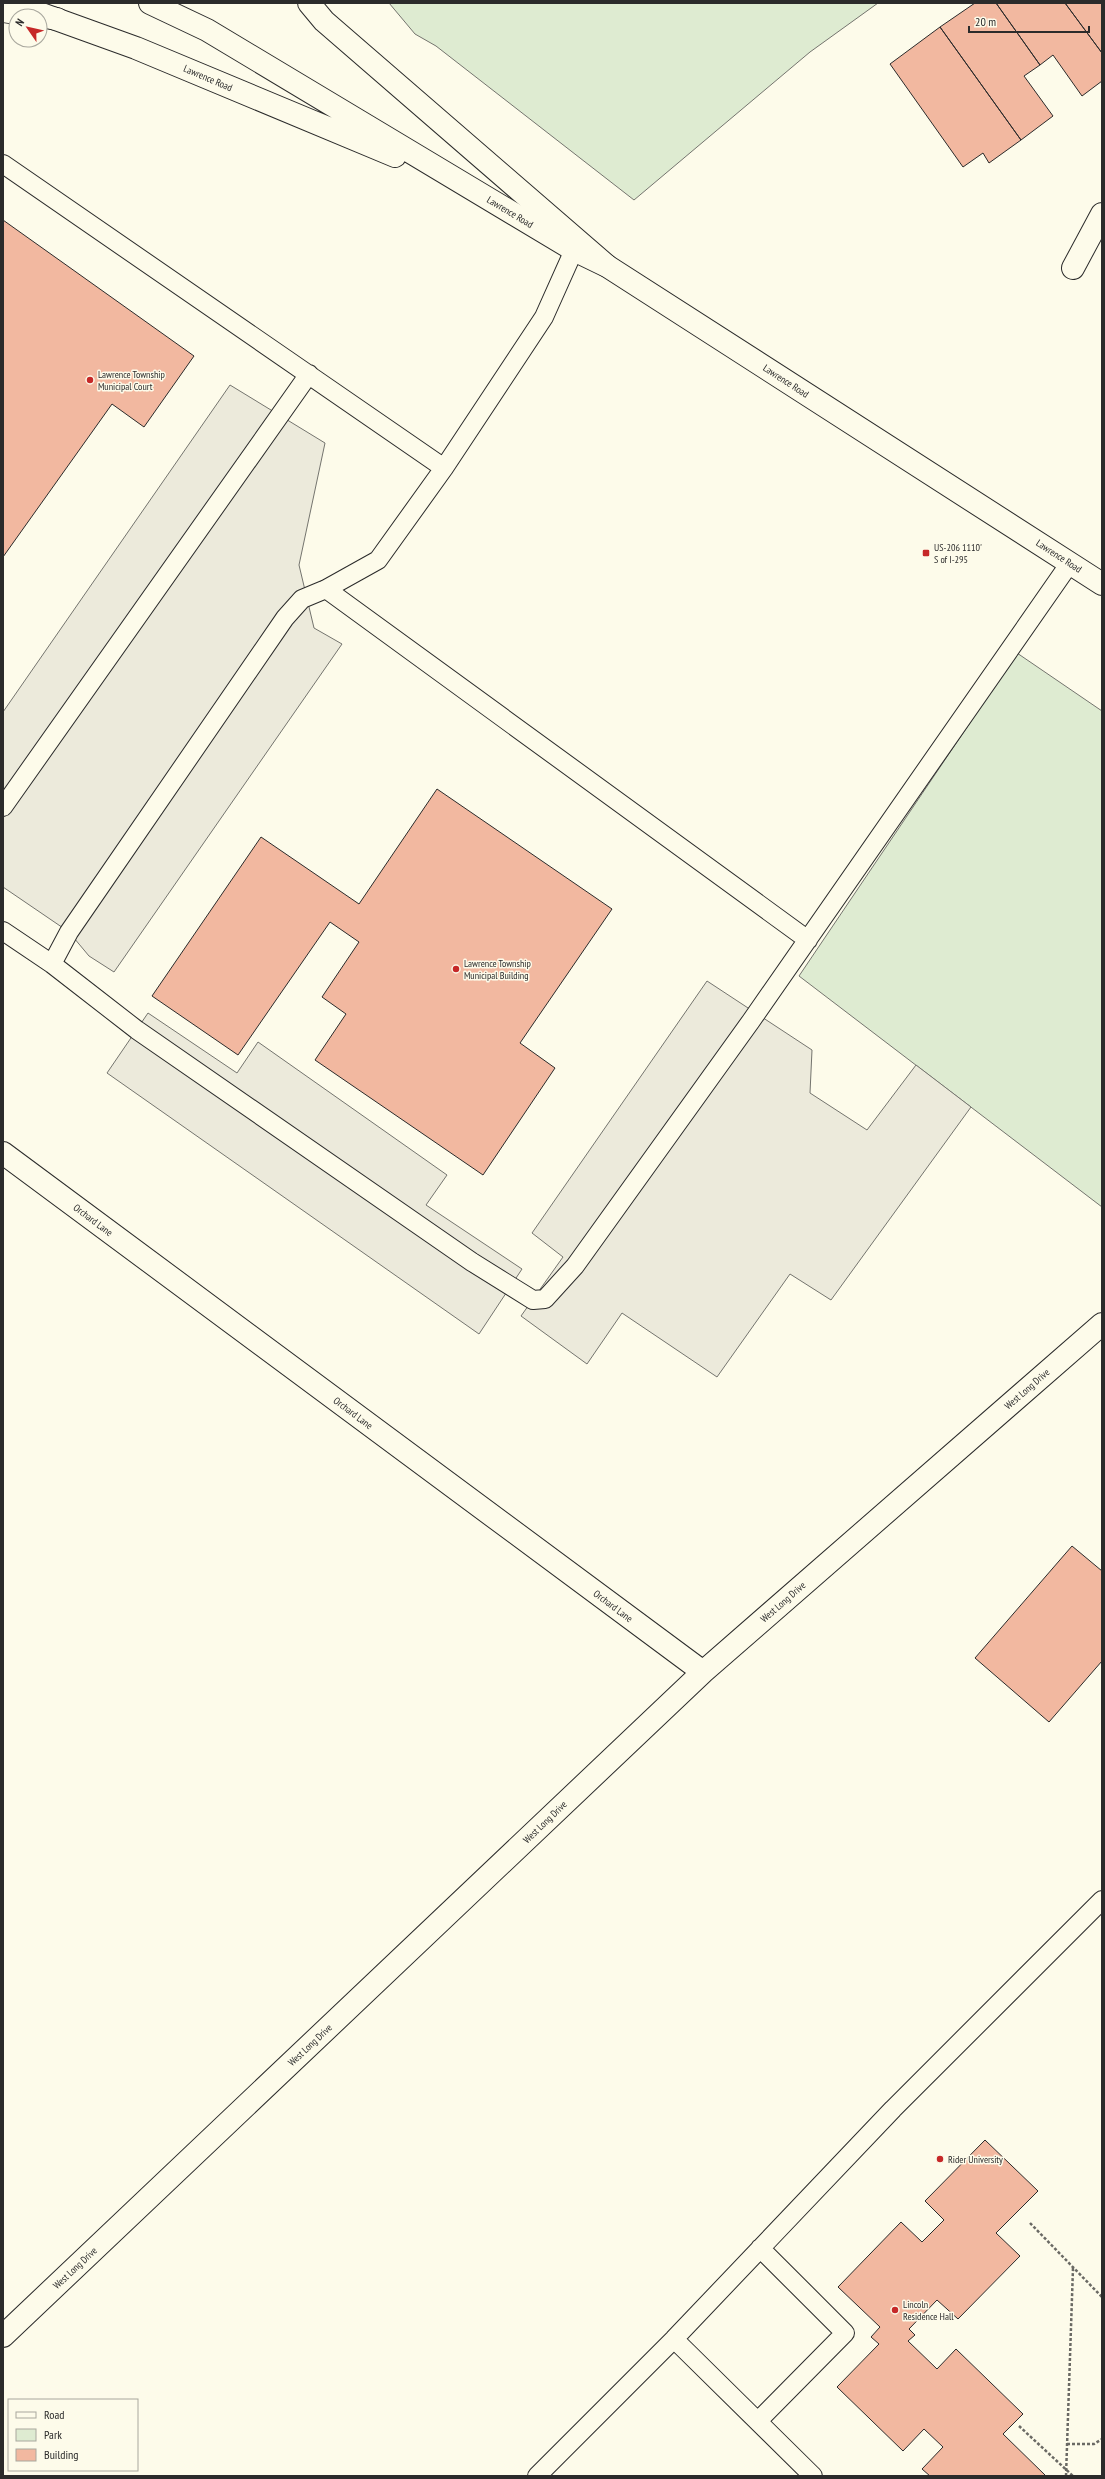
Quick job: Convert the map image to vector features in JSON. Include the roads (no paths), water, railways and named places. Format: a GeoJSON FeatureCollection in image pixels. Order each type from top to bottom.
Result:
{"type":"FeatureCollection","features":[{"type":"Feature","properties":{"kind":"main road","name":"Lawrence Road"},"geometry":{"type":"LineString","coordinates":[[14,3],[25,8]]}},
{"type":"Feature","properties":{"kind":"main road","name":"Lawrence Road"},"geometry":{"type":"LineString","coordinates":[[150,3],[207,30],[574,250],[607,266],[1102,584]]}},
{"type":"Feature","properties":{"kind":"main road"},"geometry":{"type":"LineString","coordinates":[[309,3],[324,21],[607,266]]}},
{"type":"Feature","properties":{"kind":"main road","name":"Lawrence Road"},"geometry":{"type":"LineString","coordinates":[[48,18],[143,51],[467,185]]}},
{"type":"Feature","properties":{"kind":"main road"},"geometry":{"type":"LineString","coordinates":[[1074,268],[1102,214]]}},
{"type":"Feature","properties":{"kind":"main road","name":"Orchard Lane"},"geometry":{"type":"LineString","coordinates":[[3,1153],[703,1672]]}},
{"type":"Feature","properties":{"kind":"main road","name":"West Long Drive"},"geometry":{"type":"LineString","coordinates":[[3,2336],[703,1672],[1102,1324]]}},
{"type":"Feature","properties":{"kind":"lane"},"geometry":{"type":"LineString","coordinates":[[3,164],[444,468]]}},
{"type":"Feature","properties":{"kind":"lane"},"geometry":{"type":"LineString","coordinates":[[52,964],[69,932],[285,618],[302,599],[326,589],[378,560],[444,468],[544,317],[574,250]]}},
{"type":"Feature","properties":{"kind":"lane"},"geometry":{"type":"LineString","coordinates":[[3,807],[309,374]]}},
{"type":"Feature","properties":{"kind":"lane"},"geometry":{"type":"LineString","coordinates":[[3,931],[52,964],[137,1030],[472,1262],[533,1300],[545,1299],[575,1266],[808,940],[1070,563]]}},
{"type":"Feature","properties":{"kind":"lane"},"geometry":{"type":"LineString","coordinates":[[326,589],[808,940]]}},
{"type":"Feature","properties":{"kind":"lane"},"geometry":{"type":"LineString","coordinates":[[537,2476],[674,2339],[893,2109],[1102,1900]]}},
{"type":"Feature","properties":{"kind":"lane"},"geometry":{"type":"LineString","coordinates":[[758,2421],[845,2333],[760,2248]]}},
{"type":"Feature","properties":{"kind":"lane"},"geometry":{"type":"LineString","coordinates":[[674,2339],[813,2476]]}},
{"type":"Feature","properties":{"kind":"place","name":"Lawrence Township Municipal Court"},"geometry":{"type":"Point","coordinates":[90,380]}},
{"type":"Feature","properties":{"kind":"place","name":"US-206 1110' S of I-295"},"geometry":{"type":"Point","coordinates":[926,553]}},
{"type":"Feature","properties":{"kind":"place","name":"Lawrence Township Municipal Building"},"geometry":{"type":"Point","coordinates":[456,969]}},
{"type":"Feature","properties":{"kind":"place","name":"Rider University"},"geometry":{"type":"Point","coordinates":[940,2159]}},
{"type":"Feature","properties":{"kind":"place","name":"Lincoln Residence Hall"},"geometry":{"type":"Point","coordinates":[895,2310]}}]}
